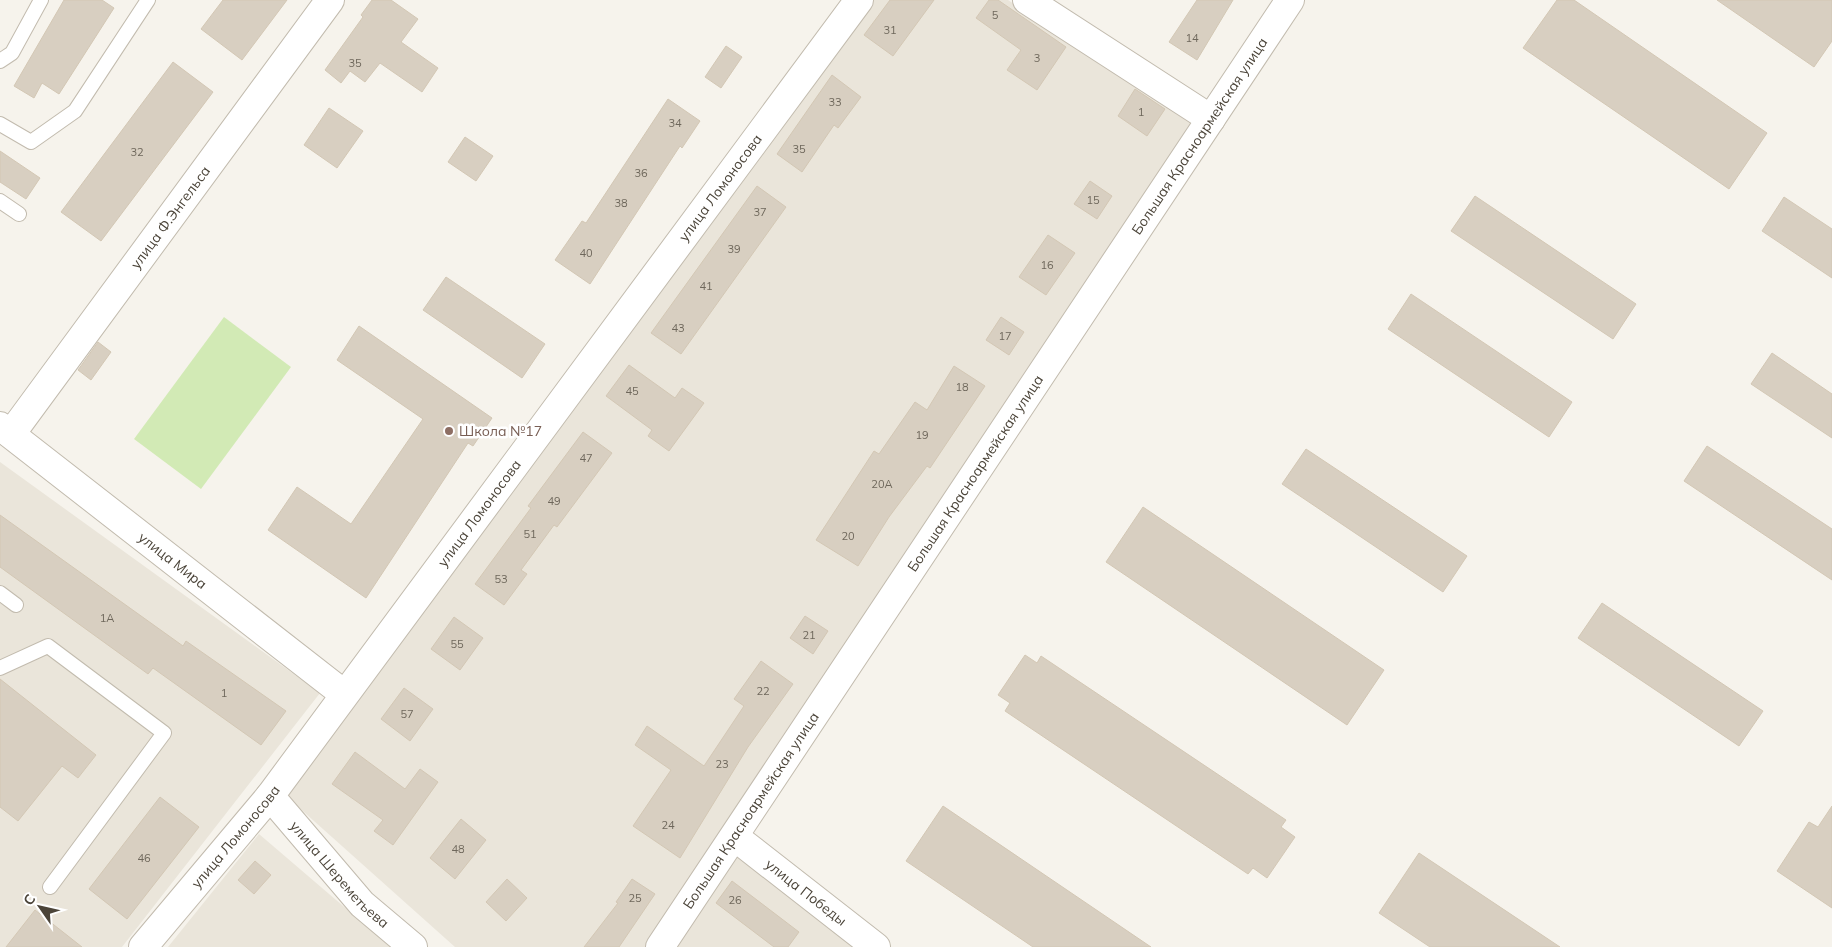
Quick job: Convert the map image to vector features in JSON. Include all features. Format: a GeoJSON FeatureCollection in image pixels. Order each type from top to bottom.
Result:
{"type":"FeatureCollection","features":[{"type":"Feature","properties":{"kind":"street","name":"улица Ф.Энгельса"},"geometry":{"type":"LineString","coordinates":[[5,430],[330,0]]}},
{"type":"Feature","properties":{"kind":"street","name":"улица Ломоносова"},"geometry":{"type":"LineString","coordinates":[[143,947],[270,796],[344,694],[572,391],[859,0]]}},
{"type":"Feature","properties":{"kind":"street"},"geometry":{"type":"LineString","coordinates":[[1027,0],[1211,119]]}},
{"type":"Feature","properties":{"kind":"street","name":"Большая Красноармейская улица"},"geometry":{"type":"LineString","coordinates":[[660,947],[735,837],[1290,0]]}},
{"type":"Feature","properties":{"kind":"street","name":"улица Мира"},"geometry":{"type":"LineString","coordinates":[[5,430],[344,694]]}},
{"type":"Feature","properties":{"kind":"street","name":"улица Шереметьева"},"geometry":{"type":"LineString","coordinates":[[270,796],[362,904],[413,947]]}},
{"type":"Feature","properties":{"kind":"street","name":"улица Победы"},"geometry":{"type":"LineString","coordinates":[[735,837],[876,947]]}},
{"type":"Feature","properties":{"kind":"lane"},"geometry":{"type":"LineString","coordinates":[[0,61],[12,53],[42,0]]}},
{"type":"Feature","properties":{"kind":"lane"},"geometry":{"type":"LineString","coordinates":[[0,124],[31,142],[75,111],[148,0]]}},
{"type":"Feature","properties":{"kind":"lane"},"geometry":{"type":"LineString","coordinates":[[0,201],[19,214]]}},
{"type":"Feature","properties":{"kind":"lane"},"geometry":{"type":"LineString","coordinates":[[0,593],[16,604]]}},
{"type":"Feature","properties":{"kind":"lane"},"geometry":{"type":"LineString","coordinates":[[0,668],[48,646],[164,733],[50,887]]}},
{"type":"Feature","properties":{"kind":"shaded area"},"geometry":{"type":"Polygon","coordinates":[[[872,0],[1008,0],[1205,132],[647,947],[455,947],[286,796],[872,0]]]}},
{"type":"Feature","properties":{"kind":"shaded area"},"geometry":{"type":"Polygon","coordinates":[[[0,462],[320,693],[122,947],[0,947],[0,462]]]}},
{"type":"Feature","properties":{"kind":"shaded area"},"geometry":{"type":"Polygon","coordinates":[[[259,834],[391,947],[168,947],[259,834]]]}},
{"type":"Feature","properties":{"kind":"shaded area"},"geometry":{"type":"Polygon","coordinates":[[[737,855],[857,947],[675,947],[737,855]]]}},
{"type":"Feature","properties":{"kind":"green space"},"geometry":{"type":"Polygon","coordinates":[[[224,317],[291,367],[201,489],[134,439],[224,317]]]}},
{"type":"Feature","properties":{"kind":"building"},"geometry":{"type":"Polygon","coordinates":[[[64,0],[102,0],[114,8],[59,94],[42,83],[34,98],[14,86],[64,0]]]}},
{"type":"Feature","properties":{"kind":"building"},"geometry":{"type":"Polygon","coordinates":[[[223,0],[287,0],[242,60],[201,29],[223,0]]]}},
{"type":"Feature","properties":{"kind":"building"},"geometry":{"type":"Polygon","coordinates":[[[372,0],[391,0],[418,19],[401,42],[438,68],[422,92],[380,63],[365,82],[350,71],[341,83],[325,70],[363,17],[361,15],[372,0]]]}},
{"type":"Feature","properties":{"kind":"building"},"geometry":{"type":"Polygon","coordinates":[[[890,0],[934,0],[893,56],[864,35],[890,0]]]}},
{"type":"Feature","properties":{"kind":"building"},"geometry":{"type":"Polygon","coordinates":[[[989,0],[998,0],[1066,47],[1037,90],[1007,70],[1021,50],[976,18],[989,0]]]}},
{"type":"Feature","properties":{"kind":"building"},"geometry":{"type":"Polygon","coordinates":[[[1197,0],[1233,0],[1197,60],[1169,42],[1197,0]]]}},
{"type":"Feature","properties":{"kind":"building"},"geometry":{"type":"Polygon","coordinates":[[[1557,0],[1574,0],[1767,133],[1729,189],[1523,48],[1557,0]]]}},
{"type":"Feature","properties":{"kind":"building"},"geometry":{"type":"Polygon","coordinates":[[[1717,0],[1832,0],[1832,41],[1814,67],[1717,0]]]}},
{"type":"Feature","properties":{"kind":"building"},"geometry":{"type":"Polygon","coordinates":[[[726,46],[742,57],[721,88],[705,77],[726,46]]]}},
{"type":"Feature","properties":{"kind":"building"},"geometry":{"type":"Polygon","coordinates":[[[173,62],[213,92],[101,241],[61,212],[173,62]]]}},
{"type":"Feature","properties":{"kind":"building"},"geometry":{"type":"Polygon","coordinates":[[[832,75],[861,97],[838,128],[834,125],[802,172],[777,154],[832,75]]]}},
{"type":"Feature","properties":{"kind":"building"},"geometry":{"type":"Polygon","coordinates":[[[1135,89],[1165,109],[1147,136],[1118,116],[1135,89]]]}},
{"type":"Feature","properties":{"kind":"building"},"geometry":{"type":"Polygon","coordinates":[[[668,99],[700,121],[682,148],[680,146],[590,284],[555,260],[582,221],[586,223],[668,99]]]}},
{"type":"Feature","properties":{"kind":"building"},"geometry":{"type":"Polygon","coordinates":[[[329,108],[363,131],[337,168],[304,145],[329,108]]]}},
{"type":"Feature","properties":{"kind":"building"},"geometry":{"type":"Polygon","coordinates":[[[465,137],[493,156],[476,181],[448,162],[465,137]]]}},
{"type":"Feature","properties":{"kind":"building"},"geometry":{"type":"Polygon","coordinates":[[[0,151],[40,178],[26,199],[0,182],[0,151]]]}},
{"type":"Feature","properties":{"kind":"building"},"geometry":{"type":"Polygon","coordinates":[[[1090,181],[1112,196],[1097,219],[1074,204],[1090,181]]]}},
{"type":"Feature","properties":{"kind":"building"},"geometry":{"type":"Polygon","coordinates":[[[757,186],[786,207],[681,354],[651,333],[757,186]]]}},
{"type":"Feature","properties":{"kind":"building"},"geometry":{"type":"Polygon","coordinates":[[[1475,196],[1636,304],[1613,339],[1451,231],[1475,196]]]}},
{"type":"Feature","properties":{"kind":"building"},"geometry":{"type":"Polygon","coordinates":[[[1784,197],[1832,229],[1832,278],[1762,231],[1784,197]]]}},
{"type":"Feature","properties":{"kind":"building"},"geometry":{"type":"Polygon","coordinates":[[[1048,235],[1075,253],[1046,295],[1019,277],[1048,235]]]}},
{"type":"Feature","properties":{"kind":"building"},"geometry":{"type":"Polygon","coordinates":[[[446,277],[545,344],[522,378],[423,310],[446,277]]]}},
{"type":"Feature","properties":{"kind":"building"},"geometry":{"type":"Polygon","coordinates":[[[1411,294],[1572,402],[1549,437],[1388,329],[1411,294]]]}},
{"type":"Feature","properties":{"kind":"building"},"geometry":{"type":"Polygon","coordinates":[[[1001,317],[1024,332],[1009,355],[986,340],[1001,317]]]}},
{"type":"Feature","properties":{"kind":"building","name":"Школа №17"},"geometry":{"type":"Polygon","coordinates":[[[359,326],[492,418],[473,446],[468,443],[366,598],[268,530],[297,487],[351,524],[423,419],[337,360],[359,326]]]}},
{"type":"Feature","properties":{"kind":"building"},"geometry":{"type":"Polygon","coordinates":[[[98,342],[111,352],[91,380],[78,370],[98,342]]]}},
{"type":"Feature","properties":{"kind":"building"},"geometry":{"type":"Polygon","coordinates":[[[1772,353],[1832,394],[1832,438],[1751,384],[1772,353]]]}},
{"type":"Feature","properties":{"kind":"building"},"geometry":{"type":"Polygon","coordinates":[[[629,365],[675,398],[682,388],[704,403],[669,451],[648,436],[652,430],[606,396],[629,365]]]}},
{"type":"Feature","properties":{"kind":"building"},"geometry":{"type":"Polygon","coordinates":[[[954,366],[985,386],[930,468],[927,466],[889,517],[858,566],[816,540],[874,451],[879,454],[915,402],[927,410],[954,366]]]}},
{"type":"Feature","properties":{"kind":"building"},"geometry":{"type":"Polygon","coordinates":[[[583,432],[612,453],[557,527],[554,525],[521,570],[527,574],[504,605],[475,584],[531,508],[528,506],[583,432]]]}},
{"type":"Feature","properties":{"kind":"building"},"geometry":{"type":"Polygon","coordinates":[[[1707,446],[1832,529],[1832,580],[1684,481],[1707,446]]]}},
{"type":"Feature","properties":{"kind":"building"},"geometry":{"type":"Polygon","coordinates":[[[1306,449],[1467,556],[1443,592],[1282,484],[1306,449]]]}},
{"type":"Feature","properties":{"kind":"building"},"geometry":{"type":"Polygon","coordinates":[[[1143,507],[1384,670],[1347,725],[1106,562],[1143,507]]]}},
{"type":"Feature","properties":{"kind":"building"},"geometry":{"type":"Polygon","coordinates":[[[0,515],[183,646],[186,641],[286,711],[261,745],[153,668],[148,674],[0,567],[0,515]]]}},
{"type":"Feature","properties":{"kind":"building"},"geometry":{"type":"Polygon","coordinates":[[[1602,603],[1763,711],[1739,746],[1578,638],[1602,603]]]}},
{"type":"Feature","properties":{"kind":"building"},"geometry":{"type":"Polygon","coordinates":[[[805,616],[828,631],[813,654],[790,638],[805,616]]]}},
{"type":"Feature","properties":{"kind":"building"},"geometry":{"type":"Polygon","coordinates":[[[454,617],[483,638],[460,670],[431,649],[454,617]]]}},
{"type":"Feature","properties":{"kind":"building"},"geometry":{"type":"Polygon","coordinates":[[[1025,655],[1037,663],[1041,656],[1286,820],[1281,827],[1295,837],[1267,878],[1253,868],[1248,874],[1005,711],[1010,703],[998,695],[1025,655]]]}},
{"type":"Feature","properties":{"kind":"building"},"geometry":{"type":"Polygon","coordinates":[[[761,661],[793,684],[748,747],[680,858],[633,826],[671,770],[635,745],[647,726],[704,766],[744,706],[734,699],[761,661]]]}},
{"type":"Feature","properties":{"kind":"building"},"geometry":{"type":"Polygon","coordinates":[[[0,679],[96,755],[78,778],[62,766],[18,821],[0,807],[0,679]]]}},
{"type":"Feature","properties":{"kind":"building"},"geometry":{"type":"Polygon","coordinates":[[[404,688],[433,709],[410,741],[381,719],[404,688]]]}},
{"type":"Feature","properties":{"kind":"building"},"geometry":{"type":"Polygon","coordinates":[[[355,752],[405,789],[420,769],[438,782],[393,845],[374,831],[383,820],[332,784],[355,752]]]}},
{"type":"Feature","properties":{"kind":"building"},"geometry":{"type":"Polygon","coordinates":[[[160,797],[199,827],[127,919],[89,889],[160,797]]]}},
{"type":"Feature","properties":{"kind":"building"},"geometry":{"type":"Polygon","coordinates":[[[943,806],[1151,947],[1033,947],[906,861],[943,806]]]}},
{"type":"Feature","properties":{"kind":"building"},"geometry":{"type":"Polygon","coordinates":[[[1832,806],[1832,908],[1777,871],[1809,822],[1818,827],[1832,806]]]}},
{"type":"Feature","properties":{"kind":"building"},"geometry":{"type":"Polygon","coordinates":[[[461,819],[486,840],[455,879],[430,858],[461,819]]]}},
{"type":"Feature","properties":{"kind":"building"},"geometry":{"type":"Polygon","coordinates":[[[1419,853],[1560,947],[1430,947],[1379,913],[1419,853]]]}},
{"type":"Feature","properties":{"kind":"building"},"geometry":{"type":"Polygon","coordinates":[[[255,861],[271,875],[254,894],[238,880],[255,861]]]}},
{"type":"Feature","properties":{"kind":"building"},"geometry":{"type":"Polygon","coordinates":[[[507,879],[527,898],[506,921],[486,902],[507,879]]]}},
{"type":"Feature","properties":{"kind":"building"},"geometry":{"type":"Polygon","coordinates":[[[632,879],[655,894],[619,947],[584,947],[618,903],[616,902],[632,879]]]}},
{"type":"Feature","properties":{"kind":"building"},"geometry":{"type":"Polygon","coordinates":[[[732,881],[799,932],[788,947],[774,947],[716,903],[732,881]]]}},
{"type":"Feature","properties":{"kind":"building"},"geometry":{"type":"Polygon","coordinates":[[[35,910],[82,947],[6,947],[35,910]]]}},
{"type":"Feature","properties":{"kind":"place","name":"Школа №17"},"geometry":{"type":"Point","coordinates":[449,431]}}]}
